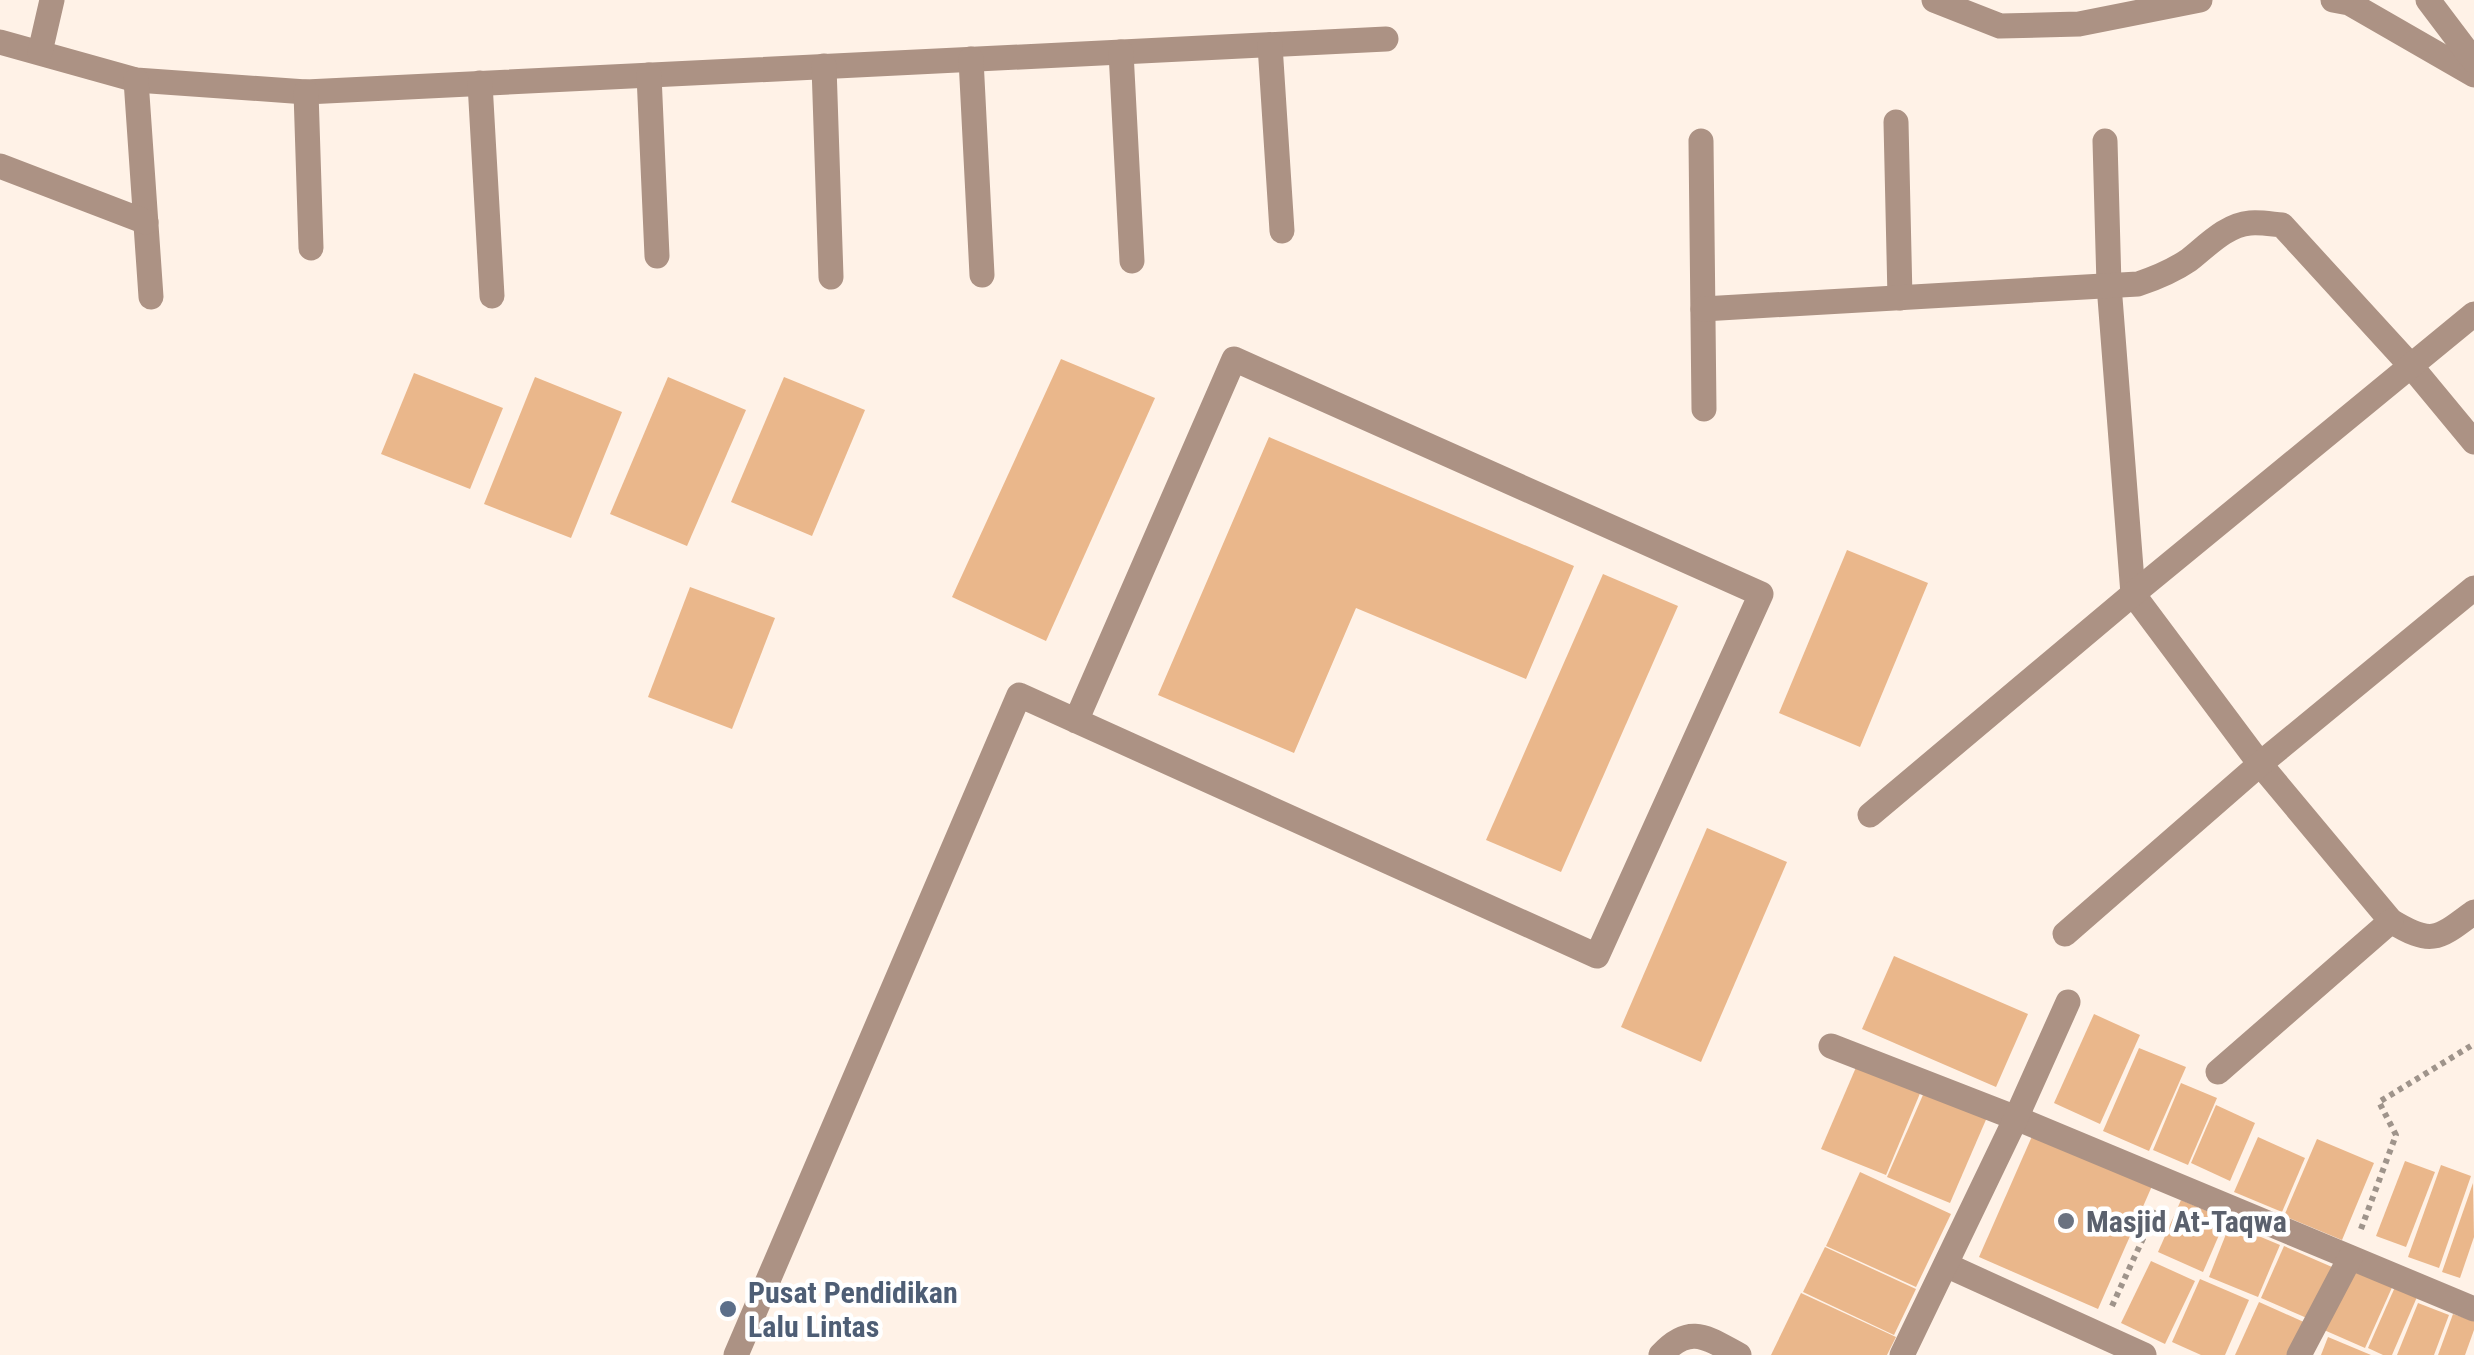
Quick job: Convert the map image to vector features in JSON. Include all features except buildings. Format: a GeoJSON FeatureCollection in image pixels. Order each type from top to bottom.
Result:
{"type":"FeatureCollection","features":[{"type":"Feature","properties":{"kind":"street"},"geometry":{"type":"LineString","coordinates":[[40,52],[52,0]]}},
{"type":"Feature","properties":{"kind":"street"},"geometry":{"type":"LineString","coordinates":[[1934,0],[2000,26],[2078,24],[2200,0]]}},
{"type":"Feature","properties":{"kind":"street"},"geometry":{"type":"LineString","coordinates":[[2333,0],[2349,4],[2474,75]]}},
{"type":"Feature","properties":{"kind":"street"},"geometry":{"type":"LineString","coordinates":[[2428,0],[2474,61]]}},
{"type":"Feature","properties":{"kind":"street"},"geometry":{"type":"LineString","coordinates":[[0,42],[136,80],[306,92],[1386,39]]}},
{"type":"Feature","properties":{"kind":"street"},"geometry":{"type":"LineString","coordinates":[[1270,45],[1282,231]]}},
{"type":"Feature","properties":{"kind":"street"},"geometry":{"type":"LineString","coordinates":[[1121,52],[1132,261]]}},
{"type":"Feature","properties":{"kind":"street"},"geometry":{"type":"LineString","coordinates":[[971,60],[982,275]]}},
{"type":"Feature","properties":{"kind":"street"},"geometry":{"type":"LineString","coordinates":[[824,66],[831,276]]}},
{"type":"Feature","properties":{"kind":"street"},"geometry":{"type":"LineString","coordinates":[[649,76],[657,256]]}},
{"type":"Feature","properties":{"kind":"street"},"geometry":{"type":"LineString","coordinates":[[136,80],[151,297]]}},
{"type":"Feature","properties":{"kind":"street"},"geometry":{"type":"LineString","coordinates":[[480,83],[492,296]]}},
{"type":"Feature","properties":{"kind":"street"},"geometry":{"type":"LineString","coordinates":[[306,92],[311,248]]}},
{"type":"Feature","properties":{"kind":"street"},"geometry":{"type":"LineString","coordinates":[[1896,122],[1900,298]]}},
{"type":"Feature","properties":{"kind":"street"},"geometry":{"type":"LineString","coordinates":[[1702,141],[1704,409]]}},
{"type":"Feature","properties":{"kind":"street"},"geometry":{"type":"LineString","coordinates":[[2105,141],[2109,285],[2133,594],[2260,764],[2392,921],[2414,935],[2430,937],[2446,933],[2474,912]]}},
{"type":"Feature","properties":{"kind":"street"},"geometry":{"type":"LineString","coordinates":[[0,166],[146,222]]}},
{"type":"Feature","properties":{"kind":"street"},"geometry":{"type":"LineString","coordinates":[[1703,309],[2138,284],[2162,276],[2237,226],[2252,222],[2282,225],[2411,366],[2474,442]]}},
{"type":"Feature","properties":{"kind":"street"},"geometry":{"type":"LineString","coordinates":[[1870,814],[2474,314]]}},
{"type":"Feature","properties":{"kind":"street"},"geometry":{"type":"LineString","coordinates":[[736,1355],[1019,696],[1597,956],[1761,594],[1234,359],[1076,721]]}},
{"type":"Feature","properties":{"kind":"street"},"geometry":{"type":"LineString","coordinates":[[2065,934],[2260,764],[2474,588]]}},
{"type":"Feature","properties":{"kind":"street"},"geometry":{"type":"LineString","coordinates":[[2218,1072],[2392,921]]}},
{"type":"Feature","properties":{"kind":"street"},"geometry":{"type":"LineString","coordinates":[[1902,1355],[2068,1002]]}},
{"type":"Feature","properties":{"kind":"street"},"geometry":{"type":"LineString","coordinates":[[1832,1046],[2016,1118],[2474,1309]]}},
{"type":"Feature","properties":{"kind":"street"},"geometry":{"type":"LineString","coordinates":[[2299,1355],[2350,1258]]}},
{"type":"Feature","properties":{"kind":"street"},"geometry":{"type":"LineString","coordinates":[[1946,1265],[2144,1355]]}},
{"type":"Feature","properties":{"kind":"street"},"geometry":{"type":"LineString","coordinates":[[1661,1355],[1683,1336],[1701,1335],[1739,1355]]}},
{"type":"Feature","properties":{"kind":"path"},"geometry":{"type":"LineString","coordinates":[[2350,1258],[2396,1135],[2379,1102],[2474,1044]]}},
{"type":"Feature","properties":{"kind":"path"},"geometry":{"type":"LineString","coordinates":[[2099,1335],[2168,1182]]}},
{"type":"Feature","properties":{"kind":"place","name":"Masjid At-Taqwa"},"geometry":{"type":"Point","coordinates":[2066,1221]}},
{"type":"Feature","properties":{"kind":"place","name":"Pusat Pendidikan Lalu Lintas"},"geometry":{"type":"Point","coordinates":[728,1309]}}]}
